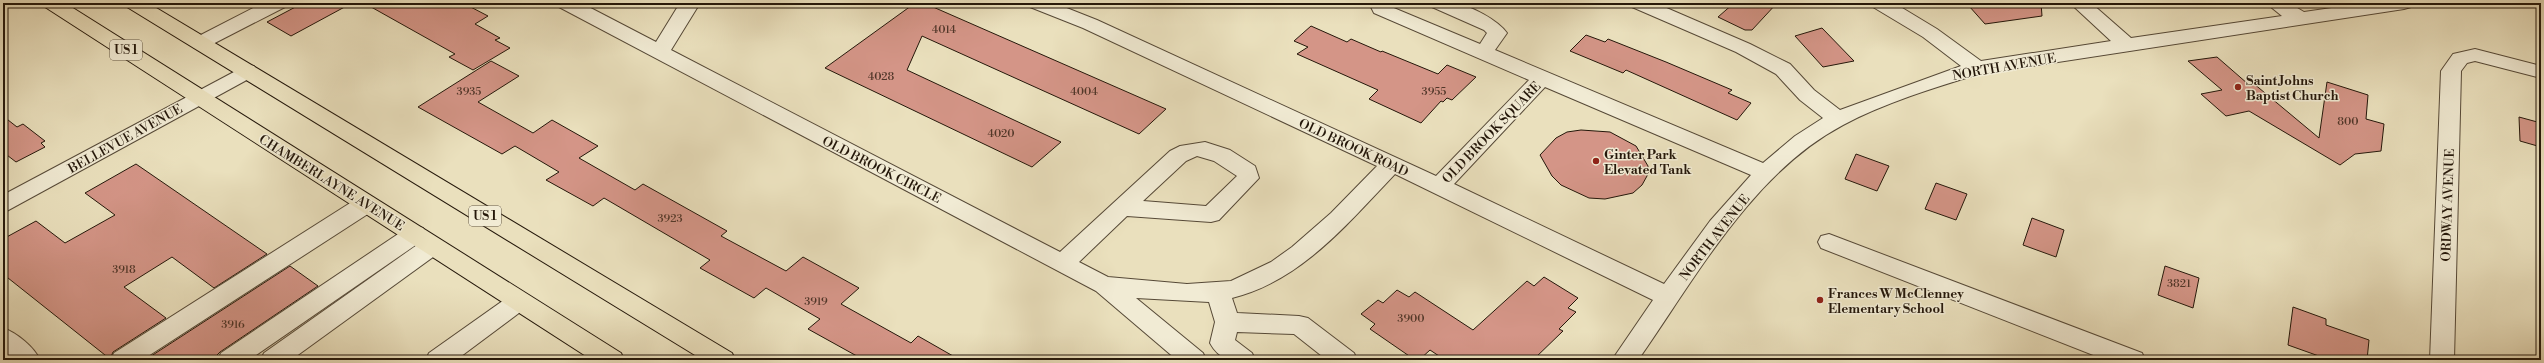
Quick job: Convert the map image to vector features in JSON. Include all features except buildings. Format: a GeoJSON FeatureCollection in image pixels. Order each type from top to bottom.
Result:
{"type":"FeatureCollection","features":[{"type":"Feature","properties":{"kind":"main road","name":"CHAMBERLAYNE AVENUE"},"geometry":{"type":"LineString","coordinates":[[52,3],[612,360]]}},
{"type":"Feature","properties":{"kind":"main road","name":"US 1"},"geometry":{"type":"LineString","coordinates":[[134,3],[722,360]]}},
{"type":"Feature","properties":{"kind":"street"},"geometry":{"type":"LineString","coordinates":[[200,43],[278,3]]}},
{"type":"Feature","properties":{"kind":"street","name":"OLD BROOK CIRCLE"},"geometry":{"type":"LineString","coordinates":[[566,3],[1104,285],[1194,360]]}},
{"type":"Feature","properties":{"kind":"street"},"geometry":{"type":"LineString","coordinates":[[659,53],[690,3]]}},
{"type":"Feature","properties":{"kind":"street","name":"OLD BROOK ROAD"},"geometry":{"type":"LineString","coordinates":[[1037,3],[1090,24],[1392,164],[1669,297]]}},
{"type":"Feature","properties":{"kind":"street","name":"OLD BROOK SQUARE"},"geometry":{"type":"LineString","coordinates":[[1379,3],[1381,9],[1767,172]]}},
{"type":"Feature","properties":{"kind":"street"},"geometry":{"type":"LineString","coordinates":[[1439,3],[1491,26],[1497,33],[1484,52]]}},
{"type":"Feature","properties":{"kind":"street"},"geometry":{"type":"LineString","coordinates":[[1639,3],[1743,48],[1783,69],[1807,95],[1838,119]]}},
{"type":"Feature","properties":{"kind":"street"},"geometry":{"type":"LineString","coordinates":[[1880,3],[1930,33],[1977,68]]}},
{"type":"Feature","properties":{"kind":"street"},"geometry":{"type":"LineString","coordinates":[[2080,3],[2127,45]]}},
{"type":"Feature","properties":{"kind":"street"},"geometry":{"type":"LineString","coordinates":[[2276,3],[2301,19]]}},
{"type":"Feature","properties":{"kind":"street","name":"NORTH AVENUE"},"geometry":{"type":"LineString","coordinates":[[1624,360],[1730,212],[1767,172],[1805,140],[1838,119],[1912,88],[1977,68],[2404,3]]}},
{"type":"Feature","properties":{"kind":"street","name":"ORDWAY AVENUE"},"geometry":{"type":"LineString","coordinates":[[2442,360],[2451,70],[2455,61],[2464,56],[2488,57],[2541,72]]}},
{"type":"Feature","properties":{"kind":"street","name":"BELLEVUE AVENUE"},"geometry":{"type":"LineString","coordinates":[[3,205],[247,71]]}},
{"type":"Feature","properties":{"kind":"street","name":"OLD BROOK SQUARE"},"geometry":{"type":"LineString","coordinates":[[1439,186],[1543,77]]}},
{"type":"Feature","properties":{"kind":"street"},"geometry":{"type":"LineString","coordinates":[[1063,263],[1123,208],[1188,149],[1212,149],[1247,171],[1248,178],[1211,214],[1123,208]]}},
{"type":"Feature","properties":{"kind":"street","name":"OLD BROOK CIRCLE"},"geometry":{"type":"LineString","coordinates":[[1104,285],[1154,291],[1234,289],[1278,269],[1311,246],[1392,164]]}},
{"type":"Feature","properties":{"kind":"street"},"geometry":{"type":"LineString","coordinates":[[123,360],[366,204]]}},
{"type":"Feature","properties":{"kind":"street"},"geometry":{"type":"LineString","coordinates":[[230,360],[424,240]]}},
{"type":"Feature","properties":{"kind":"street"},"geometry":{"type":"LineString","coordinates":[[273,360],[424,240]]}},
{"type":"Feature","properties":{"kind":"street"},"geometry":{"type":"LineString","coordinates":[[1829,242],[2133,360]]}},
{"type":"Feature","properties":{"kind":"street"},"geometry":{"type":"LineString","coordinates":[[1218,290],[1227,322],[1222,343],[1243,360]]}},
{"type":"Feature","properties":{"kind":"street"},"geometry":{"type":"LineString","coordinates":[[438,360],[519,301]]}},
{"type":"Feature","properties":{"kind":"street"},"geometry":{"type":"LineString","coordinates":[[1227,322],[1299,326],[1345,360]]}},
{"type":"Feature","properties":{"kind":"street"},"geometry":{"type":"LineString","coordinates":[[3,338],[28,360]]}},
{"type":"Feature","properties":{"kind":"place","name":"Saint Johns Baptist Church"},"geometry":{"type":"Point","coordinates":[2238,87]}},
{"type":"Feature","properties":{"kind":"place","name":"Ginter Park Elevated Tank"},"geometry":{"type":"Point","coordinates":[1596,161]}},
{"type":"Feature","properties":{"kind":"place","name":"Frances W McClenney Elementary School"},"geometry":{"type":"Point","coordinates":[1820,300]}}]}
